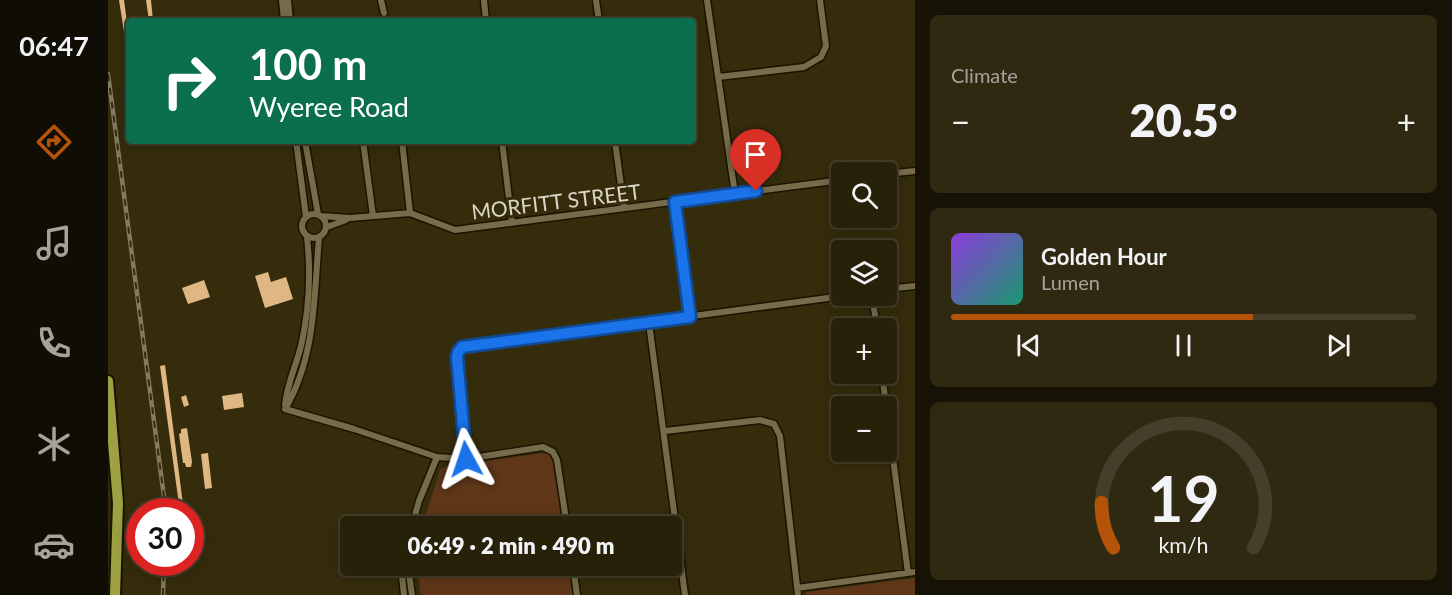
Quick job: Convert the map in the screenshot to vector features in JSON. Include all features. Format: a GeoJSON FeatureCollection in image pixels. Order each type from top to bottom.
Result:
{"type":"FeatureCollection","features":[{"type":"Feature","properties":{"kind":"highway"},"geometry":{"type":"LineString","coordinates":[[108,381],[118,503],[115,595]]}},
{"type":"Feature","properties":{"kind":"street"},"geometry":{"type":"LineString","coordinates":[[282,0],[284,18]]}},
{"type":"Feature","properties":{"kind":"street"},"geometry":{"type":"LineString","coordinates":[[288,0],[290,18]]}},
{"type":"Feature","properties":{"kind":"street"},"geometry":{"type":"LineString","coordinates":[[381,0],[384,14]]}},
{"type":"Feature","properties":{"kind":"street"},"geometry":{"type":"LineString","coordinates":[[484,0],[486,18]]}},
{"type":"Feature","properties":{"kind":"street"},"geometry":{"type":"LineString","coordinates":[[596,0],[599,18]]}},
{"type":"Feature","properties":{"kind":"street"},"geometry":{"type":"LineString","coordinates":[[707,0],[735,194]]}},
{"type":"Feature","properties":{"kind":"street"},"geometry":{"type":"LineString","coordinates":[[718,77],[804,67],[821,57],[826,46],[820,0]]}},
{"type":"Feature","properties":{"kind":"street"},"geometry":{"type":"LineString","coordinates":[[296,144],[306,217],[302,226],[307,237],[309,256],[310,304]]}},
{"type":"Feature","properties":{"kind":"street"},"geometry":{"type":"LineString","coordinates":[[306,144],[320,215],[327,227],[323,235],[319,237],[307,237]]}},
{"type":"Feature","properties":{"kind":"street"},"geometry":{"type":"LineString","coordinates":[[363,144],[373,216]]}},
{"type":"Feature","properties":{"kind":"street"},"geometry":{"type":"LineString","coordinates":[[402,144],[410,213]]}},
{"type":"Feature","properties":{"kind":"street"},"geometry":{"type":"LineString","coordinates":[[502,144],[512,223]]}},
{"type":"Feature","properties":{"kind":"street"},"geometry":{"type":"LineString","coordinates":[[615,144],[624,208]]}},
{"type":"Feature","properties":{"kind":"street"},"geometry":{"type":"LineString","coordinates":[[897,173],[915,171]]}},
{"type":"Feature","properties":{"kind":"street","name":"MORFITT STREET"},"geometry":{"type":"LineString","coordinates":[[320,215],[350,218],[410,213],[455,230],[831,181]]}},
{"type":"Feature","properties":{"kind":"street"},"geometry":{"type":"LineString","coordinates":[[675,202],[690,317]]}},
{"type":"Feature","properties":{"kind":"street"},"geometry":{"type":"LineString","coordinates":[[306,217],[310,214],[320,215]]}},
{"type":"Feature","properties":{"kind":"street","name":"MORFITT STREET"},"geometry":{"type":"LineString","coordinates":[[327,227],[350,218]]}},
{"type":"Feature","properties":{"kind":"street"},"geometry":{"type":"LineString","coordinates":[[319,237],[310,304],[301,346],[287,392],[285,409],[437,457],[466,459],[543,447],[553,452],[557,460],[565,516]]}},
{"type":"Feature","properties":{"kind":"street"},"geometry":{"type":"LineString","coordinates":[[897,288],[915,286]]}},
{"type":"Feature","properties":{"kind":"street"},"geometry":{"type":"LineString","coordinates":[[466,459],[457,357],[462,347],[831,298]]}},
{"type":"Feature","properties":{"kind":"street"},"geometry":{"type":"LineString","coordinates":[[650,323],[685,595]]}},
{"type":"Feature","properties":{"kind":"street"},"geometry":{"type":"LineString","coordinates":[[665,431],[760,420],[774,424],[780,436],[798,591],[911,573],[883,384]]}},
{"type":"Feature","properties":{"kind":"street"},"geometry":{"type":"LineString","coordinates":[[415,516],[437,457]]}},
{"type":"Feature","properties":{"kind":"street"},"geometry":{"type":"LineString","coordinates":[[402,576],[404,595]]}},
{"type":"Feature","properties":{"kind":"street"},"geometry":{"type":"LineString","coordinates":[[409,576],[412,595]]}},
{"type":"Feature","properties":{"kind":"street"},"geometry":{"type":"LineString","coordinates":[[574,576],[577,595]]}},
{"type":"Feature","properties":{"kind":"shaded area"},"geometry":{"type":"Polygon","coordinates":[[[543,453],[550,455],[561,516],[425,516],[440,470],[445,467],[543,453]]]}},
{"type":"Feature","properties":{"kind":"shaded area"},"geometry":{"type":"Polygon","coordinates":[[[419,576],[570,576],[573,595],[420,595],[419,576]]]}},
{"type":"Feature","properties":{"kind":"shaded area"},"geometry":{"type":"Polygon","coordinates":[[[915,578],[915,595],[806,595],[806,592],[915,578]]]}},
{"type":"Feature","properties":{"kind":"building"},"geometry":{"type":"Polygon","coordinates":[[[119,0],[124,0],[126,45],[119,0]]]}},
{"type":"Feature","properties":{"kind":"building"},"geometry":{"type":"Polygon","coordinates":[[[146,0],[151,0],[153,18],[149,18],[146,0]]]}},
{"type":"Feature","properties":{"kind":"building"},"geometry":{"type":"Polygon","coordinates":[[[268,272],[271,282],[286,277],[293,299],[265,308],[255,276],[268,272]]]}},
{"type":"Feature","properties":{"kind":"building"},"geometry":{"type":"Polygon","coordinates":[[[204,280],[210,297],[188,304],[182,288],[204,280]]]}},
{"type":"Feature","properties":{"kind":"building"},"geometry":{"type":"Polygon","coordinates":[[[165,365],[182,498],[178,498],[160,366],[165,365]]]}},
{"type":"Feature","properties":{"kind":"building"},"geometry":{"type":"Polygon","coordinates":[[[242,393],[244,407],[224,410],[222,396],[242,393]]]}},
{"type":"Feature","properties":{"kind":"building"},"geometry":{"type":"Polygon","coordinates":[[[186,395],[189,405],[184,407],[181,397],[186,395]]]}},
{"type":"Feature","properties":{"kind":"building"},"geometry":{"type":"Polygon","coordinates":[[[187,428],[191,467],[186,467],[183,463],[179,434],[181,429],[187,428]]]}},
{"type":"Feature","properties":{"kind":"building"},"geometry":{"type":"Polygon","coordinates":[[[208,453],[212,488],[205,489],[201,454],[208,453]]]}},
{"type":"Feature","properties":{"kind":"railway"},"geometry":{"type":"LineString","coordinates":[[108,74],[164,498]]}},
{"type":"Feature","properties":{"kind":"railway"},"geometry":{"type":"LineString","coordinates":[[163,595],[164,576]]}},
{"type":"Feature","properties":{"kind":"route"},"geometry":{"type":"LineString","coordinates":[[466,459],[457,357],[462,347],[690,317],[675,202],[756,191]]}}]}
